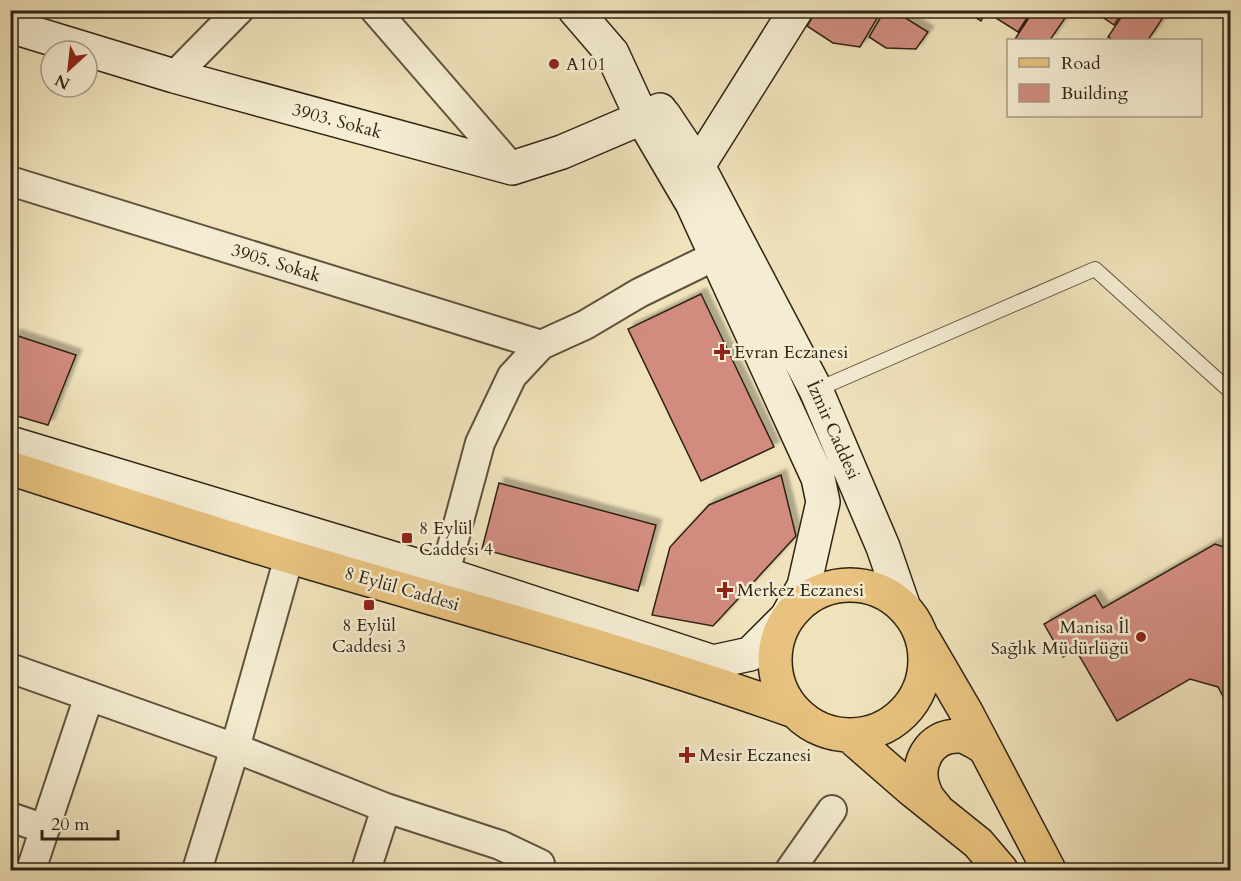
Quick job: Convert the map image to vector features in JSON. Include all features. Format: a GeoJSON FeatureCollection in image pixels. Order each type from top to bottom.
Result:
{"type":"FeatureCollection","features":[{"type":"Feature","properties":{"kind":"main road","name":"İzmir Caddesi"},"geometry":{"type":"LineString","coordinates":[[575,10],[612,53],[651,114],[699,166],[816,390],[883,547],[903,605]]}},
{"type":"Feature","properties":{"kind":"main road","name":"İzmir Caddesi"},"geometry":{"type":"LineString","coordinates":[[10,443],[441,587],[713,662],[750,654],[787,617],[804,586],[824,502],[819,478],[617,44],[589,10]]}},
{"type":"Feature","properties":{"kind":"main road"},"geometry":{"type":"LineString","coordinates":[[692,203],[693,182],[699,166],[796,10]]}},
{"type":"Feature","properties":{"kind":"main road","name":"3903. Sokak"},"geometry":{"type":"LineString","coordinates":[[10,26],[174,76],[512,168]]}},
{"type":"Feature","properties":{"kind":"main road"},"geometry":{"type":"LineString","coordinates":[[512,168],[562,152],[651,114]]}},
{"type":"Feature","properties":{"kind":"main road","name":"8 Eylül Caddesi"},"geometry":{"type":"LineString","coordinates":[[10,468],[290,557],[441,587],[794,711]]}},
{"type":"Feature","properties":{"kind":"main road"},"geometry":{"type":"LineString","coordinates":[[923,638],[926,661],[922,684],[911,705],[894,722],[873,732],[850,736],[829,733],[810,724],[794,711],[781,693],[774,671],[774,648],[787,617],[815,592],[837,584],[861,585],[884,591],[903,605],[915,620],[1049,870]]}},
{"type":"Feature","properties":{"kind":"main road"},"geometry":{"type":"LineString","coordinates":[[850,736],[978,843],[1001,870]]}},
{"type":"Feature","properties":{"kind":"main road"},"geometry":{"type":"LineString","coordinates":[[937,809],[924,792],[920,772],[927,752],[941,737],[962,736],[985,748]]}},
{"type":"Feature","properties":{"kind":"street"},"geometry":{"type":"LineString","coordinates":[[174,76],[238,10]]}},
{"type":"Feature","properties":{"kind":"street"},"geometry":{"type":"LineString","coordinates":[[375,10],[512,168]]}},
{"type":"Feature","properties":{"kind":"street","name":"3905. Sokak"},"geometry":{"type":"LineString","coordinates":[[10,181],[541,345]]}},
{"type":"Feature","properties":{"kind":"street"},"geometry":{"type":"LineString","coordinates":[[441,587],[480,443],[512,376],[541,345],[585,325],[639,293],[717,255]]}},
{"type":"Feature","properties":{"kind":"street"},"geometry":{"type":"LineString","coordinates":[[197,870],[290,557]]}},
{"type":"Feature","properties":{"kind":"street"},"geometry":{"type":"LineString","coordinates":[[10,668],[235,748],[386,808],[500,845],[540,864],[538,870]]}},
{"type":"Feature","properties":{"kind":"street"},"geometry":{"type":"LineString","coordinates":[[31,870],[90,696]]}},
{"type":"Feature","properties":{"kind":"street"},"geometry":{"type":"LineString","coordinates":[[366,870],[386,808]]}},
{"type":"Feature","properties":{"kind":"street"},"geometry":{"type":"LineString","coordinates":[[789,870],[832,810]]}},
{"type":"Feature","properties":{"kind":"street"},"geometry":{"type":"LineString","coordinates":[[10,817],[45,830]]}},
{"type":"Feature","properties":{"kind":"lane"},"geometry":{"type":"LineString","coordinates":[[816,390],[1095,269],[1230,391]]}},
{"type":"Feature","properties":{"kind":"building"},"geometry":{"type":"Polygon","coordinates":[[[817,10],[882,10],[860,47],[833,43],[807,26],[817,10]]]}},
{"type":"Feature","properties":{"kind":"building"},"geometry":{"type":"Polygon","coordinates":[[[885,10],[893,10],[928,32],[916,49],[886,48],[869,37],[885,10]]]}},
{"type":"Feature","properties":{"kind":"building"},"geometry":{"type":"Polygon","coordinates":[[[964,10],[987,10],[981,21],[964,10]]]}},
{"type":"Feature","properties":{"kind":"building"},"geometry":{"type":"Polygon","coordinates":[[[990,10],[1032,10],[1018,32],[988,13],[990,10]]]}},
{"type":"Feature","properties":{"kind":"building"},"geometry":{"type":"Polygon","coordinates":[[[1034,10],[1052,10],[1065,18],[1051,39],[1015,39],[1034,10]]]}},
{"type":"Feature","properties":{"kind":"building"},"geometry":{"type":"Polygon","coordinates":[[[1092,10],[1124,10],[1114,25],[1092,10]]]}},
{"type":"Feature","properties":{"kind":"building"},"geometry":{"type":"Polygon","coordinates":[[[1126,10],[1168,10],[1149,39],[1111,39],[1108,37],[1126,10]]]}},
{"type":"Feature","properties":{"kind":"building"},"geometry":{"type":"Polygon","coordinates":[[[701,294],[774,447],[701,481],[628,329],[701,294]]]}},
{"type":"Feature","properties":{"kind":"building"},"geometry":{"type":"Polygon","coordinates":[[[15,335],[76,355],[48,425],[10,414],[10,348],[15,335]]]}},
{"type":"Feature","properties":{"kind":"building"},"geometry":{"type":"Polygon","coordinates":[[[781,475],[796,536],[713,626],[652,615],[670,547],[709,505],[781,475]]]}},
{"type":"Feature","properties":{"kind":"building"},"geometry":{"type":"Polygon","coordinates":[[[499,483],[656,525],[638,591],[482,549],[499,483]]]}},
{"type":"Feature","properties":{"kind":"building","name":"Manisa İl Sağlık Müdürlüğü"},"geometry":{"type":"Polygon","coordinates":[[[1215,544],[1230,549],[1230,710],[1218,687],[1190,679],[1117,721],[1076,650],[1063,657],[1044,624],[1095,595],[1103,608],[1215,544]]]}},
{"type":"Feature","properties":{"kind":"place","name":"A101"},"geometry":{"type":"Point","coordinates":[554,64]}},
{"type":"Feature","properties":{"kind":"place","name":"Evran Eczanesi"},"geometry":{"type":"Point","coordinates":[722,352]}},
{"type":"Feature","properties":{"kind":"place","name":"8 Eylül Caddesi 4"},"geometry":{"type":"Point","coordinates":[407,538]}},
{"type":"Feature","properties":{"kind":"place","name":"Merkez Eczanesi"},"geometry":{"type":"Point","coordinates":[725,590]}},
{"type":"Feature","properties":{"kind":"place","name":"8 Eylül Caddesi 3"},"geometry":{"type":"Point","coordinates":[369,605]}},
{"type":"Feature","properties":{"kind":"place","name":"Manisa İl Sağlık Müdürlüğü"},"geometry":{"type":"Point","coordinates":[1141,637]}},
{"type":"Feature","properties":{"kind":"place","name":"Mesir Eczanesi"},"geometry":{"type":"Point","coordinates":[687,755]}}]}
